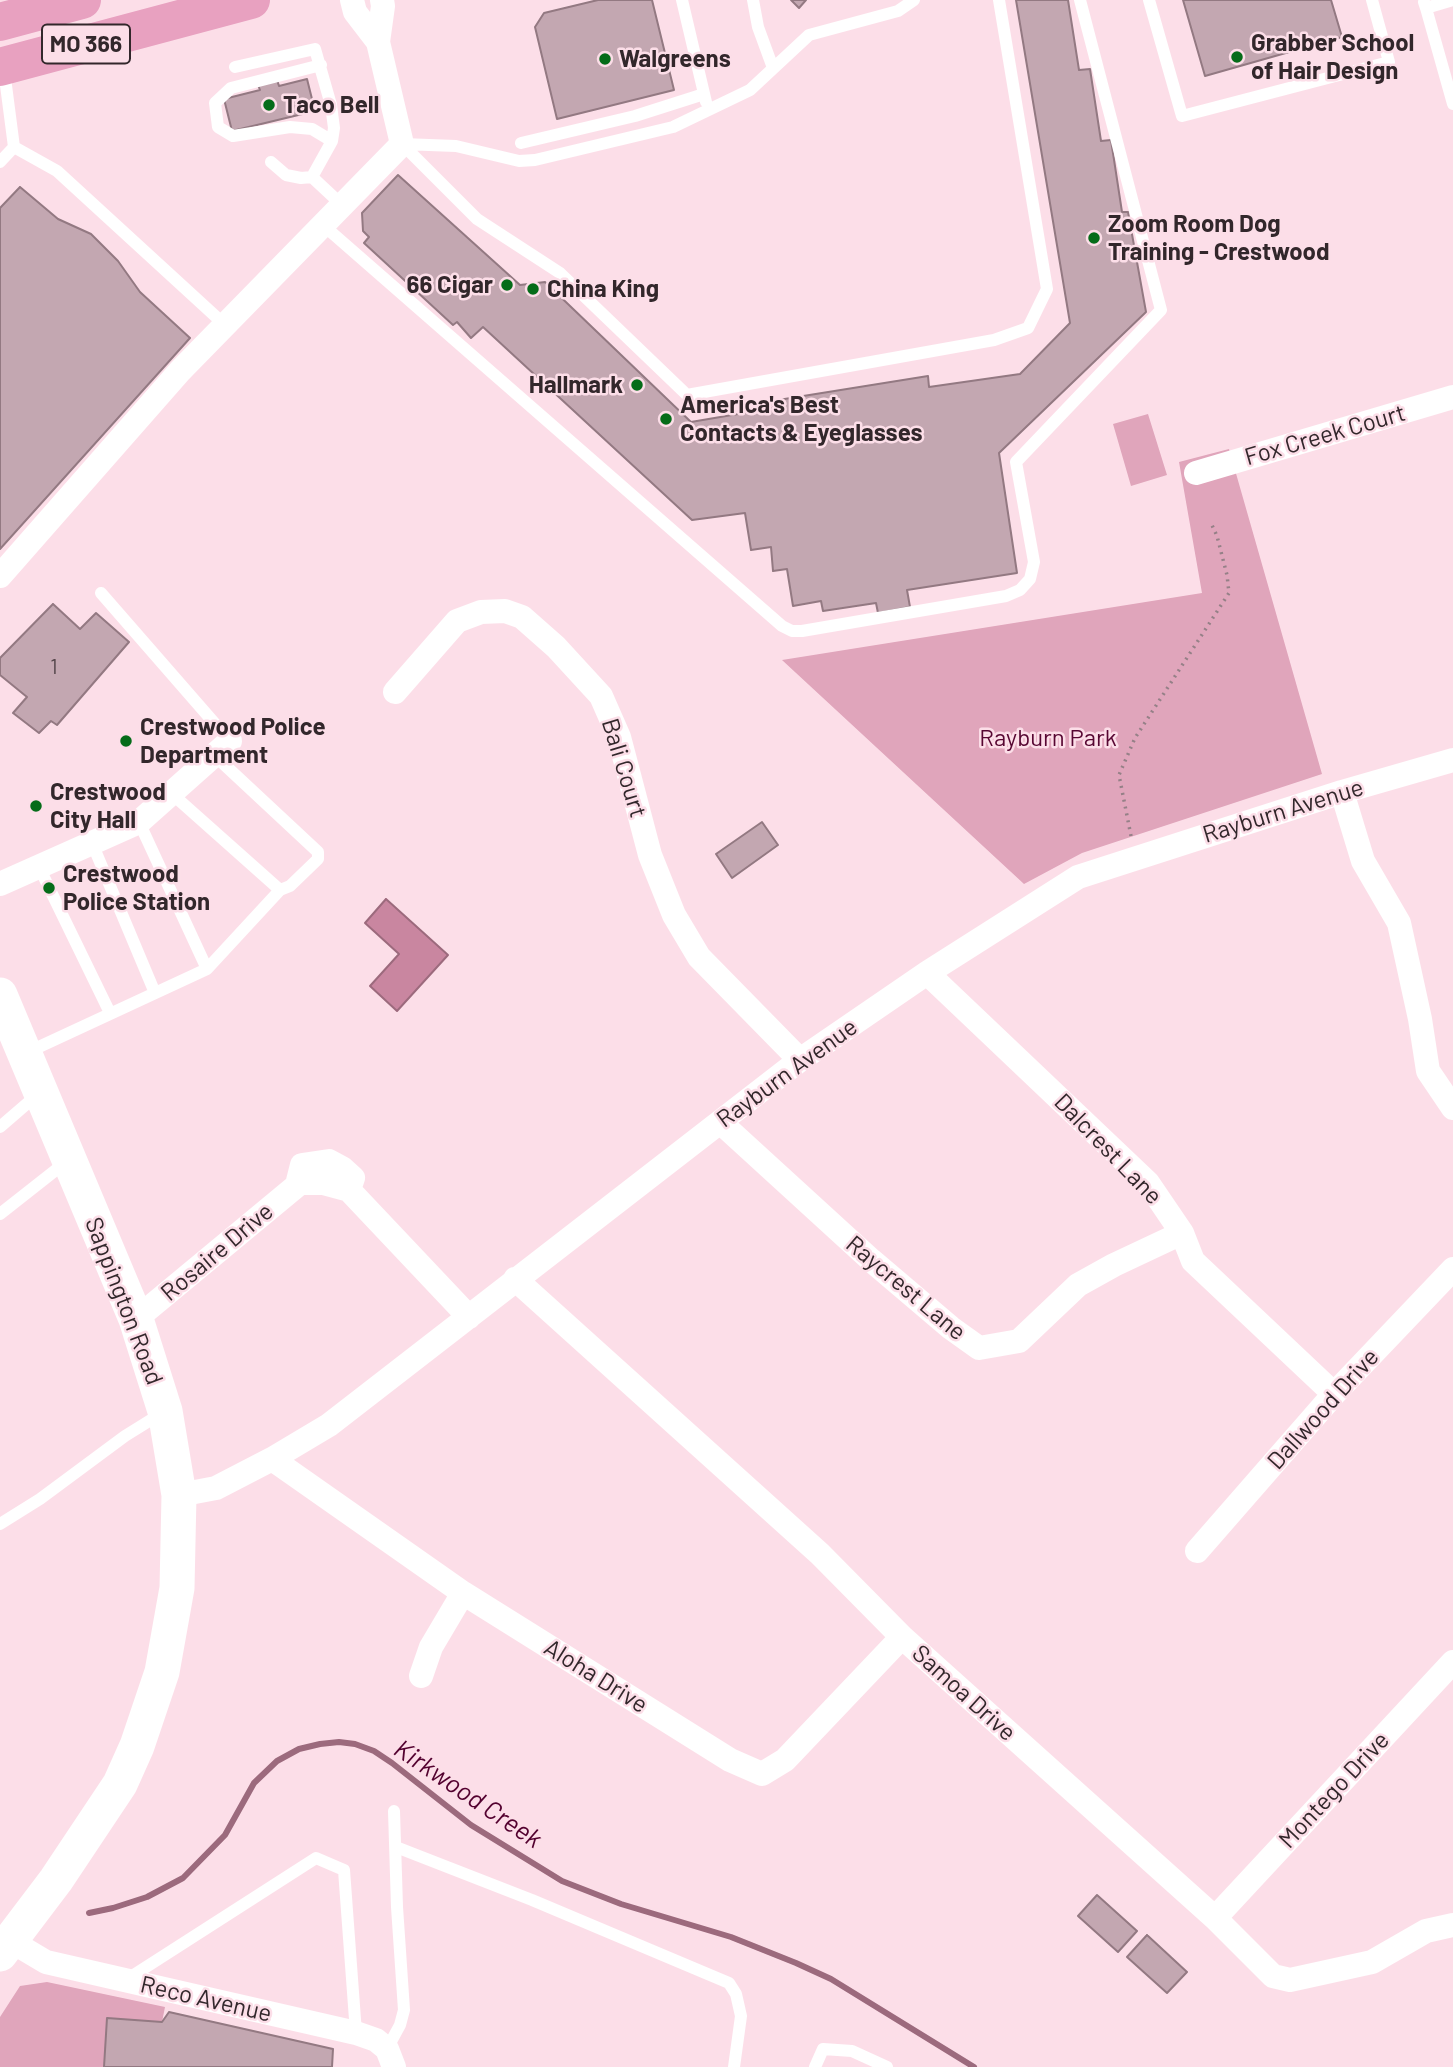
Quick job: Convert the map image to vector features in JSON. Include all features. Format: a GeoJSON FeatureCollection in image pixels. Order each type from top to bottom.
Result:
{"type":"FeatureCollection","features":[{"type":"Feature","properties":{"kind":"main road","name":"MO 366"},"geometry":{"type":"LineString","coordinates":[[0,22],[82,0]]}},
{"type":"Feature","properties":{"kind":"main road","name":"MO 366"},"geometry":{"type":"LineString","coordinates":[[2,67],[251,0]]}},
{"type":"Feature","properties":{"kind":"main road","name":"Sappington Road"},"geometry":{"type":"LineString","coordinates":[[0,995],[15,1040],[136,1320],[165,1411],[179,1494],[177,1588],[162,1672],[137,1746],[120,1784],[56,1880],[5,1947]]}},
{"type":"Feature","properties":{"kind":"street"},"geometry":{"type":"LineString","coordinates":[[352,0],[355,12],[378,42]]}},
{"type":"Feature","properties":{"kind":"street"},"geometry":{"type":"LineString","coordinates":[[0,576],[180,371],[402,144],[378,42],[382,0]]}},
{"type":"Feature","properties":{"kind":"street","name":"Fox Creek Court"},"geometry":{"type":"LineString","coordinates":[[1196,473],[1453,397]]}},
{"type":"Feature","properties":{"kind":"street","name":"Bali Court"},"geometry":{"type":"LineString","coordinates":[[395,692],[457,621],[481,612],[505,611],[522,617],[556,647],[601,696],[619,737],[650,855],[674,915],[699,957],[800,1060]]}},
{"type":"Feature","properties":{"kind":"street"},"geometry":{"type":"LineString","coordinates":[[0,884],[139,822],[222,748]]}},
{"type":"Feature","properties":{"kind":"street","name":"Rayburn Avenue"},"geometry":{"type":"LineString","coordinates":[[179,1494],[216,1488],[329,1425],[800,1060],[927,973],[1078,877],[1342,792],[1453,760]]}},
{"type":"Feature","properties":{"kind":"street"},"geometry":{"type":"LineString","coordinates":[[1342,792],[1363,861],[1399,923],[1420,1019],[1428,1071],[1453,1108]]}},
{"type":"Feature","properties":{"kind":"street","name":"Dalcrest Lane"},"geometry":{"type":"LineString","coordinates":[[927,973],[1148,1183],[1182,1233],[1193,1261],[1334,1394]]}},
{"type":"Feature","properties":{"kind":"street","name":"Raycrest Lane"},"geometry":{"type":"LineString","coordinates":[[720,1122],[871,1260],[951,1328],[979,1348],[1019,1341],[1078,1285],[1182,1233]]}},
{"type":"Feature","properties":{"kind":"street","name":"Rosaire Drive"},"geometry":{"type":"LineString","coordinates":[[136,1320],[300,1183],[323,1183],[349,1190],[469,1317]]}},
{"type":"Feature","properties":{"kind":"street","name":"Dallwood Drive"},"geometry":{"type":"LineString","coordinates":[[1197,1551],[1334,1394],[1453,1269]]}},
{"type":"Feature","properties":{"kind":"street","name":"Samoa Drive"},"geometry":{"type":"LineString","coordinates":[[515,1279],[820,1554],[902,1637],[1215,1918],[1273,1976],[1290,1980],[1372,1962],[1426,1931],[1453,1925]]}},
{"type":"Feature","properties":{"kind":"street","name":"Aloha Drive"},"geometry":{"type":"LineString","coordinates":[[272,1459],[463,1593],[730,1760],[762,1774],[785,1760],[902,1637]]}},
{"type":"Feature","properties":{"kind":"street"},"geometry":{"type":"LineString","coordinates":[[421,1676],[431,1647],[463,1593]]}},
{"type":"Feature","properties":{"kind":"street","name":"Montego Drive"},"geometry":{"type":"LineString","coordinates":[[1215,1918],[1453,1662]]}},
{"type":"Feature","properties":{"kind":"street","name":"Reco Avenue"},"geometry":{"type":"LineString","coordinates":[[5,1947],[46,1962],[356,2033],[376,2040],[390,2058]]}},
{"type":"Feature","properties":{"kind":"lane"},"geometry":{"type":"LineString","coordinates":[[682,0],[708,110]]}},
{"type":"Feature","properties":{"kind":"lane"},"geometry":{"type":"LineString","coordinates":[[753,0],[758,27],[774,68]]}},
{"type":"Feature","properties":{"kind":"lane"},"geometry":{"type":"LineString","coordinates":[[402,144],[456,146],[519,161],[535,160],[673,127],[750,90],[809,35],[898,11],[914,0]]}},
{"type":"Feature","properties":{"kind":"lane"},"geometry":{"type":"LineString","coordinates":[[402,144],[477,219],[560,273],[687,395],[994,340],[1028,328],[1047,289],[999,0]]}},
{"type":"Feature","properties":{"kind":"lane"},"geometry":{"type":"LineString","coordinates":[[323,225],[782,626],[792,631],[802,631],[1006,596],[1020,590],[1030,579],[1034,562],[1016,462],[1161,310],[1080,0]]}},
{"type":"Feature","properties":{"kind":"lane"},"geometry":{"type":"LineString","coordinates":[[1149,0],[1182,116],[1389,62],[1372,0]]}},
{"type":"Feature","properties":{"kind":"lane"},"geometry":{"type":"LineString","coordinates":[[1453,0],[1424,4],[1453,104]]}},
{"type":"Feature","properties":{"kind":"lane"},"geometry":{"type":"LineString","coordinates":[[235,67],[315,48],[331,105],[334,128],[332,141],[312,177]]}},
{"type":"Feature","properties":{"kind":"lane"},"geometry":{"type":"LineString","coordinates":[[321,65],[231,88],[215,103],[218,127],[233,136],[290,127],[312,129],[332,141]]}},
{"type":"Feature","properties":{"kind":"lane"},"geometry":{"type":"LineString","coordinates":[[2,67],[14,147]]}},
{"type":"Feature","properties":{"kind":"lane"},"geometry":{"type":"LineString","coordinates":[[521,143],[635,116],[704,94]]}},
{"type":"Feature","properties":{"kind":"lane"},"geometry":{"type":"LineString","coordinates":[[0,162],[14,147]]}},
{"type":"Feature","properties":{"kind":"lane"},"geometry":{"type":"LineString","coordinates":[[14,147],[57,171],[225,325]]}},
{"type":"Feature","properties":{"kind":"lane"},"geometry":{"type":"LineString","coordinates":[[271,162],[286,175],[312,177],[342,205]]}},
{"type":"Feature","properties":{"kind":"lane"},"geometry":{"type":"LineString","coordinates":[[15,1040],[110,1013],[207,969],[280,890],[290,886],[318,859],[318,852],[222,748],[101,593]]}},
{"type":"Feature","properties":{"kind":"lane"},"geometry":{"type":"LineString","coordinates":[[171,793],[280,890]]}},
{"type":"Feature","properties":{"kind":"lane"},"geometry":{"type":"LineString","coordinates":[[139,822],[207,969]]}},
{"type":"Feature","properties":{"kind":"lane"},"geometry":{"type":"LineString","coordinates":[[92,843],[155,993]]}},
{"type":"Feature","properties":{"kind":"lane"},"geometry":{"type":"LineString","coordinates":[[39,867],[110,1013]]}},
{"type":"Feature","properties":{"kind":"lane"},"geometry":{"type":"LineString","coordinates":[[0,1127],[40,1093]]}},
{"type":"Feature","properties":{"kind":"lane"},"geometry":{"type":"LineString","coordinates":[[0,1214],[68,1160]]}},
{"type":"Feature","properties":{"kind":"lane"},"geometry":{"type":"LineString","coordinates":[[0,1524],[165,1411]]}},
{"type":"Feature","properties":{"kind":"lane"},"geometry":{"type":"LineString","coordinates":[[390,2058],[404,2010],[394,1811]]}},
{"type":"Feature","properties":{"kind":"lane"},"geometry":{"type":"LineString","coordinates":[[396,1847],[532,1900],[729,1983],[736,1994],[741,2016],[734,2067]]}},
{"type":"Feature","properties":{"kind":"lane"},"geometry":{"type":"LineString","coordinates":[[125,1981],[316,1858],[344,1870],[356,2033]]}},
{"type":"Feature","properties":{"kind":"lane"},"geometry":{"type":"LineString","coordinates":[[815,2067],[823,2049],[852,2051],[887,2067]]}},
{"type":"Feature","properties":{"kind":"path"},"geometry":{"type":"LineString","coordinates":[[1139,857],[1127,825],[1119,775],[1135,738],[1229,593],[1217,536],[1211,523]]}},
{"type":"Feature","properties":{"kind":"green space"},"geometry":{"type":"Polygon","coordinates":[[[1148,414],[1167,475],[1131,486],[1113,424],[1148,414]]]}},
{"type":"Feature","properties":{"kind":"green space","name":"Rayburn Park"},"geometry":{"type":"Polygon","coordinates":[[[1229,449],[1322,774],[1082,853],[1024,884],[782,660],[1202,593],[1179,462],[1229,449]]]}},
{"type":"Feature","properties":{"kind":"green space"},"geometry":{"type":"Polygon","coordinates":[[[47,1982],[165,2007],[162,2022],[107,2018],[104,2067],[0,2067],[0,2017],[20,1986],[47,1982]]]}},
{"type":"Feature","properties":{"kind":"shaded area"},"geometry":{"type":"Polygon","coordinates":[[[386,899],[448,955],[397,1011],[370,986],[399,954],[365,923],[386,899]]]}},
{"type":"Feature","properties":{"kind":"building","name":"Walgreens"},"geometry":{"type":"Polygon","coordinates":[[[598,0],[652,0],[674,90],[557,119],[535,27],[544,13],[598,0]]]}},
{"type":"Feature","properties":{"kind":"building"},"geometry":{"type":"Polygon","coordinates":[[[791,0],[806,0],[799,8],[791,0]]]}},
{"type":"Feature","properties":{"kind":"building"},"geometry":{"type":"Polygon","coordinates":[[[1016,0],[1068,0],[1079,70],[1090,69],[1101,141],[1111,140],[1122,212],[1128,212],[1146,312],[999,453],[1017,573],[907,590],[910,607],[878,613],[876,603],[823,611],[821,601],[793,606],[787,569],[773,571],[771,547],[751,550],[745,513],[692,520],[483,327],[471,338],[457,322],[453,325],[364,243],[369,237],[363,231],[362,213],[398,175],[520,285],[545,282],[691,422],[773,408],[772,401],[928,376],[929,387],[1020,374],[1070,323],[1016,0]]]}},
{"type":"Feature","properties":{"kind":"building","name":"Grabber School of Hair Design"},"geometry":{"type":"Polygon","coordinates":[[[1183,0],[1331,0],[1342,37],[1205,76],[1183,0]]]}},
{"type":"Feature","properties":{"kind":"building","name":"Taco Bell"},"geometry":{"type":"Polygon","coordinates":[[[307,79],[315,111],[232,131],[224,99],[260,90],[258,85],[277,80],[279,86],[307,79]]]}},
{"type":"Feature","properties":{"kind":"building"},"geometry":{"type":"Polygon","coordinates":[[[20,187],[58,219],[91,234],[118,261],[140,292],[190,338],[0,549],[0,208],[20,187]]]}},
{"type":"Feature","properties":{"kind":"building"},"geometry":{"type":"Polygon","coordinates":[[[53,604],[80,629],[96,613],[129,642],[57,725],[51,721],[39,733],[13,713],[27,697],[0,675],[0,658],[53,604]]]}},
{"type":"Feature","properties":{"kind":"building"},"geometry":{"type":"Polygon","coordinates":[[[762,822],[778,845],[732,878],[716,854],[762,822]]]}},
{"type":"Feature","properties":{"kind":"building"},"geometry":{"type":"Polygon","coordinates":[[[1097,1895],[1137,1931],[1118,1952],[1078,1916],[1097,1895]]]}},
{"type":"Feature","properties":{"kind":"building"},"geometry":{"type":"Polygon","coordinates":[[[1147,1935],[1187,1972],[1167,1993],[1127,1957],[1147,1935]]]}},
{"type":"Feature","properties":{"kind":"building"},"geometry":{"type":"Polygon","coordinates":[[[169,2012],[333,2049],[332,2067],[104,2067],[107,2018],[162,2022],[169,2012]]]}},
{"type":"Feature","properties":{"kind":"waterway","name":"Kirkwood Creek"},"geometry":{"type":"LineString","coordinates":[[89,1913],[147,1897],[183,1878],[225,1835],[254,1783],[277,1761],[299,1749],[320,1744],[355,1744],[374,1751],[471,1825],[562,1881],[621,1904],[731,1937],[796,1963],[831,1979],[974,2067]]}},
{"type":"Feature","properties":{"kind":"place","name":"Grabber School of Hair Design"},"geometry":{"type":"Point","coordinates":[1237,57]}},
{"type":"Feature","properties":{"kind":"place","name":"Walgreens"},"geometry":{"type":"Point","coordinates":[605,59]}},
{"type":"Feature","properties":{"kind":"place","name":"Taco Bell"},"geometry":{"type":"Point","coordinates":[269,105]}},
{"type":"Feature","properties":{"kind":"place","name":"Zoom Room Dog Training - Crestwood"},"geometry":{"type":"Point","coordinates":[1094,238]}},
{"type":"Feature","properties":{"kind":"place","name":"66 Cigar"},"geometry":{"type":"Point","coordinates":[507,285]}},
{"type":"Feature","properties":{"kind":"place","name":"China King"},"geometry":{"type":"Point","coordinates":[533,289]}},
{"type":"Feature","properties":{"kind":"place","name":"Hallmark"},"geometry":{"type":"Point","coordinates":[637,385]}},
{"type":"Feature","properties":{"kind":"place","name":"America's Best Contacts & Eyeglasses"},"geometry":{"type":"Point","coordinates":[666,419]}},
{"type":"Feature","properties":{"kind":"place","name":"Crestwood Police Department"},"geometry":{"type":"Point","coordinates":[126,741]}},
{"type":"Feature","properties":{"kind":"place","name":"Crestwood City Hall"},"geometry":{"type":"Point","coordinates":[36,806]}},
{"type":"Feature","properties":{"kind":"place","name":"Crestwood Police Station"},"geometry":{"type":"Point","coordinates":[49,888]}}]}
